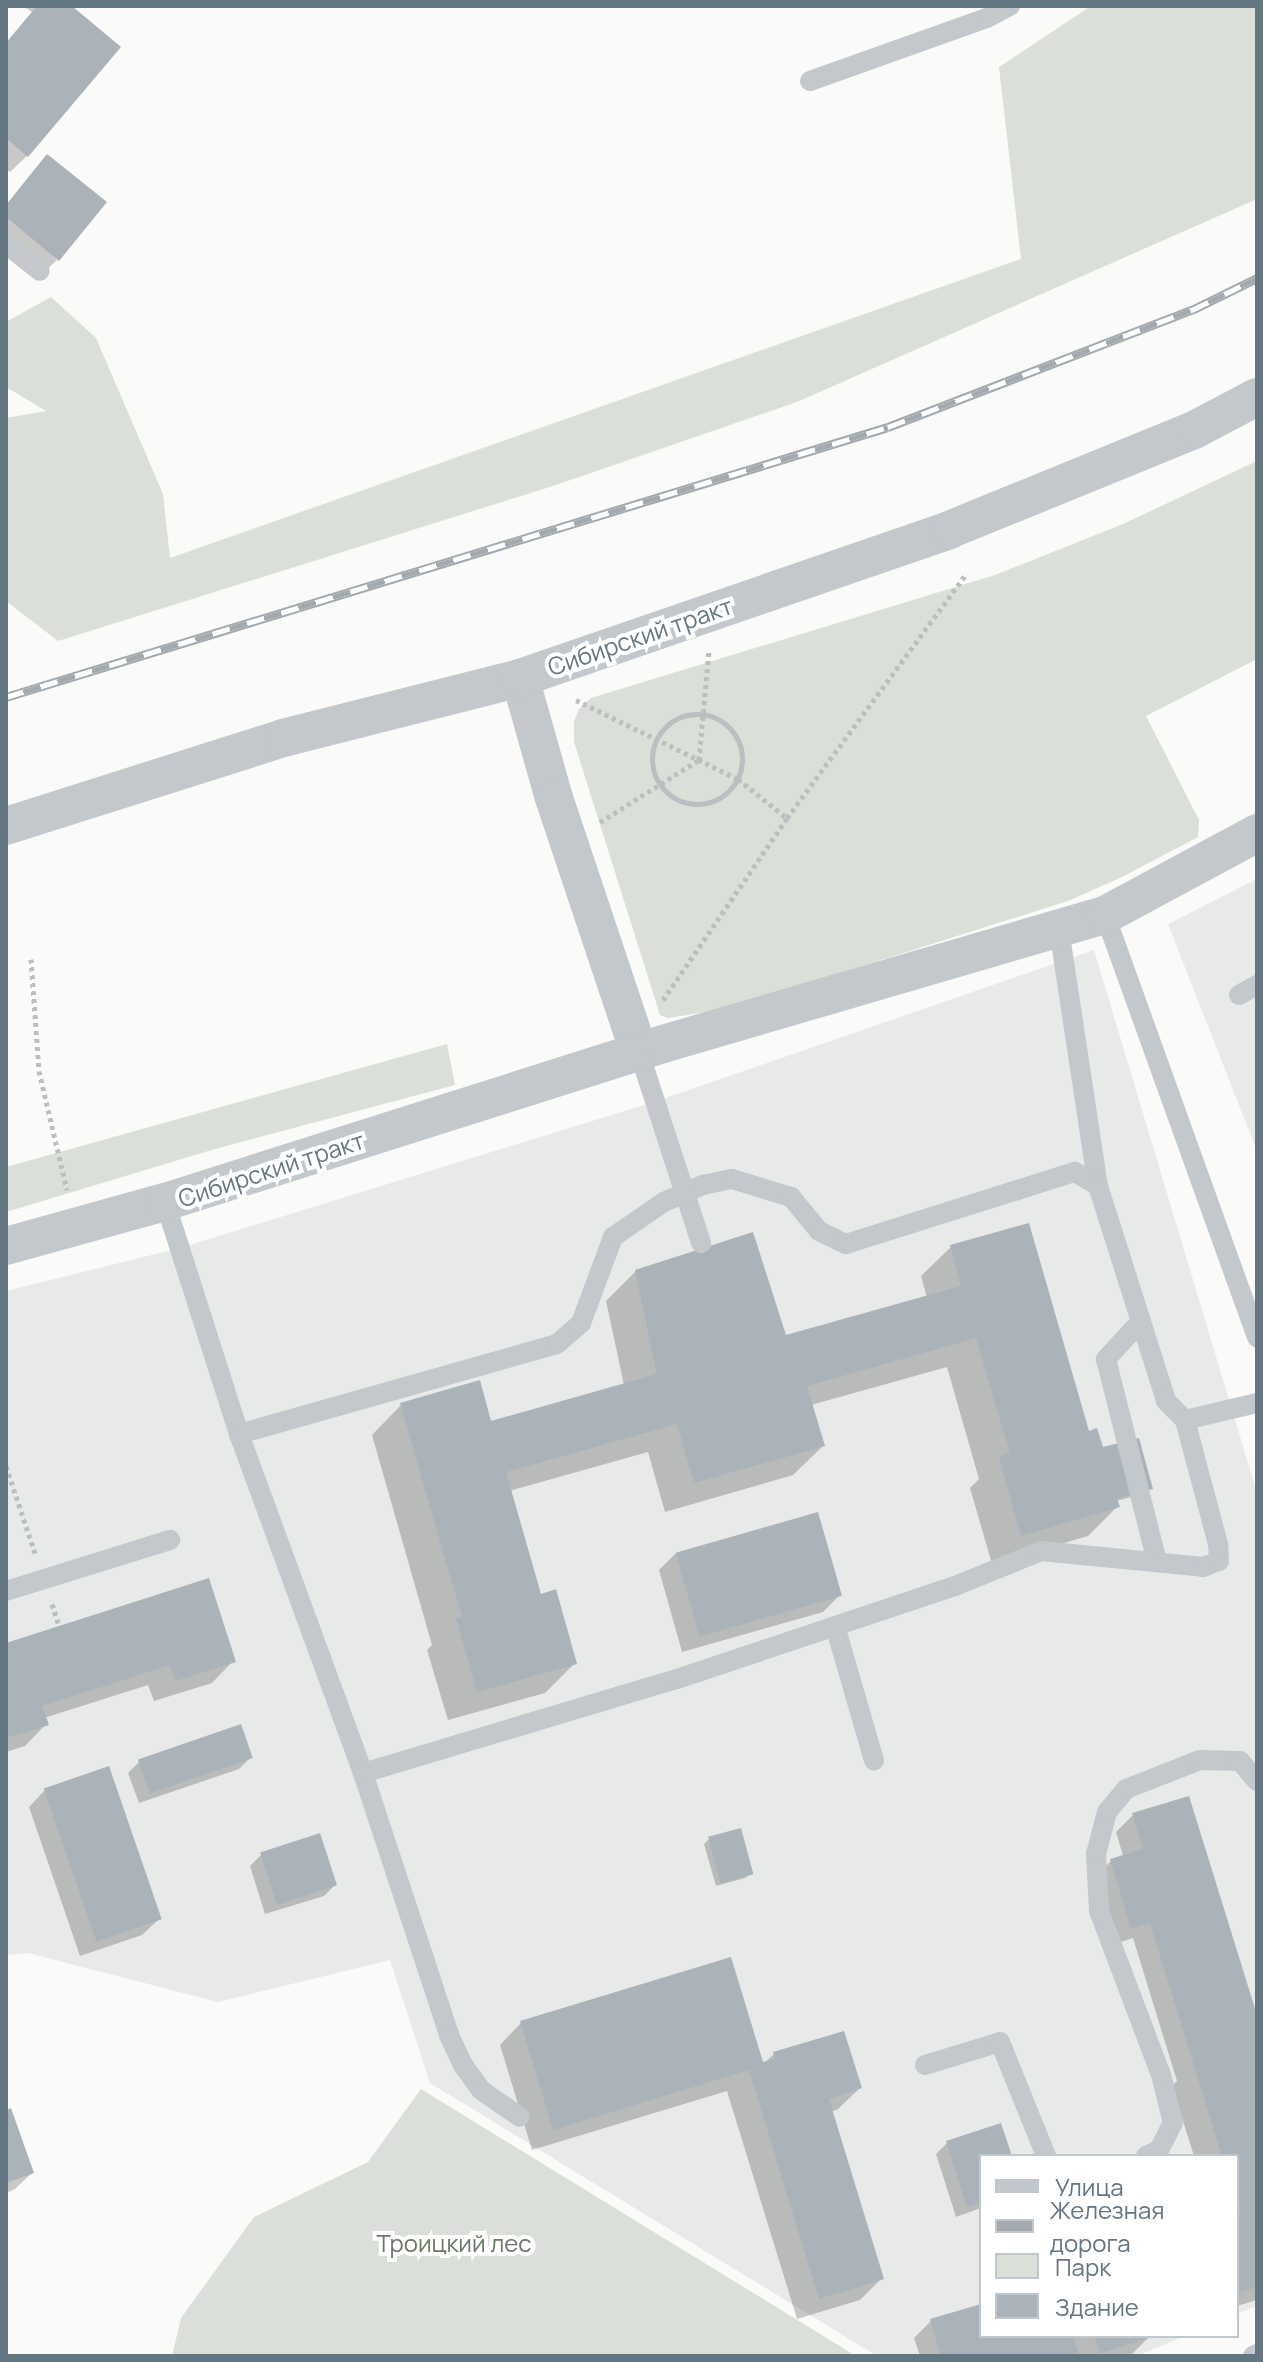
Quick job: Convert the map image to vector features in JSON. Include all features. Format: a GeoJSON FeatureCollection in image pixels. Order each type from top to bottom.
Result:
{"type":"FeatureCollection","features":[{"type":"Feature","properties":{"kind":"street","name":"Сибирский тракт"},"geometry":{"type":"LineString","coordinates":[[6,826],[283,738],[520,678],[949,530],[1196,429],[1257,397]]}},
{"type":"Feature","properties":{"kind":"street"},"geometry":{"type":"LineString","coordinates":[[520,678],[554,798],[639,1052]]}},
{"type":"Feature","properties":{"kind":"street","name":"Сибирский тракт"},"geometry":{"type":"LineString","coordinates":[[6,1246],[165,1202],[639,1052],[1105,915],[1257,833]]}},
{"type":"Feature","properties":{"kind":"lane"},"geometry":{"type":"LineString","coordinates":[[810,81],[987,18],[1010,6]]}},
{"type":"Feature","properties":{"kind":"lane"},"geometry":{"type":"LineString","coordinates":[[9,252],[40,271]]}},
{"type":"Feature","properties":{"kind":"lane"},"geometry":{"type":"LineString","coordinates":[[1105,915],[1257,1337]]}},
{"type":"Feature","properties":{"kind":"lane"},"geometry":{"type":"LineString","coordinates":[[363,1773],[677,1679],[955,1586],[1041,1551],[1203,1567],[1219,1561],[1218,1544],[1185,1420],[1166,1401],[1098,1186],[1059,929]]}},
{"type":"Feature","properties":{"kind":"lane"},"geometry":{"type":"LineString","coordinates":[[639,1052],[701,1243]]}},
{"type":"Feature","properties":{"kind":"lane"},"geometry":{"type":"LineString","coordinates":[[239,1434],[557,1344],[581,1323],[613,1237],[664,1202],[685,1192],[732,1179],[791,1197],[819,1231],[846,1244],[1075,1172],[1098,1186]]}},
{"type":"Feature","properties":{"kind":"lane"},"geometry":{"type":"LineString","coordinates":[[165,1202],[239,1434],[363,1773],[449,2035],[463,2065],[481,2090],[520,2117]]}},
{"type":"Feature","properties":{"kind":"lane"},"geometry":{"type":"LineString","coordinates":[[1141,1321],[1106,1359],[1157,1562]]}},
{"type":"Feature","properties":{"kind":"lane"},"geometry":{"type":"LineString","coordinates":[[1185,1420],[1257,1403]]}},
{"type":"Feature","properties":{"kind":"lane"},"geometry":{"type":"LineString","coordinates":[[6,1591],[170,1540]]}},
{"type":"Feature","properties":{"kind":"lane"},"geometry":{"type":"LineString","coordinates":[[835,1626],[874,1760]]}},
{"type":"Feature","properties":{"kind":"lane"},"geometry":{"type":"LineString","coordinates":[[1150,2154],[1159,2150],[1173,2123],[1161,2075],[1099,1911],[1096,1854],[1107,1812],[1126,1789],[1200,1760],[1240,1761],[1257,1781]]}},
{"type":"Feature","properties":{"kind":"lane"},"geometry":{"type":"LineString","coordinates":[[925,2065],[1000,2042],[1045,2154]]}},
{"type":"Feature","properties":{"kind":"path"},"geometry":{"type":"LineString","coordinates":[[662,1001],[787,818],[967,573]]}},
{"type":"Feature","properties":{"kind":"path"},"geometry":{"type":"LineString","coordinates":[[699,760],[710,646]]}},
{"type":"Feature","properties":{"kind":"path"},"geometry":{"type":"LineString","coordinates":[[575,700],[738,779],[787,818]]}},
{"type":"Feature","properties":{"kind":"path"},"geometry":{"type":"LineString","coordinates":[[703,713],[717,717],[738,737],[743,751],[738,779],[729,792],[700,804],[671,796],[660,784],[652,754],[656,739],[675,718],[703,713]]}},
{"type":"Feature","properties":{"kind":"path"},"geometry":{"type":"LineString","coordinates":[[595,824],[699,760]]}},
{"type":"Feature","properties":{"kind":"path"},"geometry":{"type":"LineString","coordinates":[[31,959],[39,1071],[76,1228]]}},
{"type":"Feature","properties":{"kind":"path"},"geometry":{"type":"LineString","coordinates":[[6,1466],[59,1626]]}},
{"type":"Feature","properties":{"kind":"shaded area"},"geometry":{"type":"Polygon","coordinates":[[[1257,879],[1257,1151],[1168,924],[1257,879]]]}},
{"type":"Feature","properties":{"kind":"shaded area"},"geometry":{"type":"Polygon","coordinates":[[[1094,950],[1257,1493],[1257,2306],[1239,2313],[1239,2154],[979,2154],[979,2338],[1180,2338],[1137,2356],[877,2356],[430,2083],[390,1960],[218,2002],[28,1953],[6,1955],[6,1291],[180,1248],[657,1101],[1094,950]]]}},
{"type":"Feature","properties":{"kind":"green space"},"geometry":{"type":"Polygon","coordinates":[[[1091,6],[1257,6],[1257,199],[797,402],[553,486],[58,641],[6,601],[6,418],[46,411],[6,387],[6,322],[51,297],[96,338],[163,494],[170,558],[1021,259],[999,67],[1091,6]]]}},
{"type":"Feature","properties":{"kind":"green space"},"geometry":{"type":"Polygon","coordinates":[[[1257,461],[1257,659],[1146,716],[1199,820],[1198,837],[1068,901],[726,1009],[668,1018],[660,1015],[574,742],[574,721],[579,709],[591,698],[995,575],[1123,524],[1257,461]]]}},
{"type":"Feature","properties":{"kind":"green space"},"geometry":{"type":"Polygon","coordinates":[[[447,1044],[455,1085],[215,1149],[6,1212],[6,1167],[447,1044]]]}},
{"type":"Feature","properties":{"kind":"green space","name":"Троицкий лес"},"geometry":{"type":"Polygon","coordinates":[[[421,2089],[856,2356],[172,2356],[181,2318],[254,2217],[368,2162],[421,2089]]]}},
{"type":"Feature","properties":{"kind":"building"},"geometry":{"type":"Polygon","coordinates":[[[37,6],[72,6],[121,47],[28,157],[6,138],[6,43],[37,6]]]}},
{"type":"Feature","properties":{"kind":"building"},"geometry":{"type":"Polygon","coordinates":[[[47,154],[107,202],[59,261],[6,217],[6,205],[47,154]]]}},
{"type":"Feature","properties":{"kind":"building"},"geometry":{"type":"Polygon","coordinates":[[[1029,1223],[1089,1431],[1097,1428],[1103,1447],[1139,1438],[1153,1489],[1117,1498],[1120,1507],[1021,1536],[999,1457],[1010,1453],[976,1338],[807,1386],[825,1446],[694,1483],[677,1424],[506,1472],[541,1594],[556,1589],[577,1664],[477,1692],[456,1618],[462,1617],[400,1403],[480,1380],[491,1421],[657,1374],[635,1270],[753,1232],[786,1335],[961,1286],[950,1245],[1029,1223]]]}},
{"type":"Feature","properties":{"kind":"building"},"geometry":{"type":"Polygon","coordinates":[[[818,1512],[842,1596],[700,1636],[676,1553],[818,1512]]]}},
{"type":"Feature","properties":{"kind":"building"},"geometry":{"type":"Polygon","coordinates":[[[209,1578],[236,1662],[175,1681],[170,1665],[42,1706],[49,1725],[6,1738],[6,1643],[209,1578]]]}},
{"type":"Feature","properties":{"kind":"building"},"geometry":{"type":"Polygon","coordinates":[[[241,1724],[253,1758],[150,1794],[138,1759],[241,1724]]]}},
{"type":"Feature","properties":{"kind":"building"},"geometry":{"type":"Polygon","coordinates":[[[109,1766],[162,1919],[97,1942],[44,1788],[109,1766]]]}},
{"type":"Feature","properties":{"kind":"building"},"geometry":{"type":"Polygon","coordinates":[[[1189,1796],[1257,2015],[1257,2287],[1239,2292],[1239,2154],[1221,2154],[1150,1923],[1131,1929],[1110,1859],[1143,1849],[1132,1813],[1189,1796]]]}},
{"type":"Feature","properties":{"kind":"building"},"geometry":{"type":"Polygon","coordinates":[[[741,1828],[753,1874],[721,1883],[708,1837],[741,1828]]]}},
{"type":"Feature","properties":{"kind":"building"},"geometry":{"type":"Polygon","coordinates":[[[320,1833],[337,1885],[277,1905],[260,1852],[320,1833]]]}},
{"type":"Feature","properties":{"kind":"building"},"geometry":{"type":"Polygon","coordinates":[[[731,1957],[763,2062],[775,2059],[773,2052],[844,2031],[862,2088],[829,2099],[884,2279],[819,2299],[749,2070],[553,2130],[520,2021],[731,1957]]]}},
{"type":"Feature","properties":{"kind":"building"},"geometry":{"type":"Polygon","coordinates":[[[11,2108],[34,2173],[6,2183],[6,2110],[11,2108]]]}},
{"type":"Feature","properties":{"kind":"building"},"geometry":{"type":"Polygon","coordinates":[[[1001,2123],[1011,2154],[979,2154],[979,2203],[967,2207],[946,2141],[1001,2123]]]}},
{"type":"Feature","properties":{"kind":"building"},"geometry":{"type":"Polygon","coordinates":[[[979,2305],[979,2338],[1074,2338],[1079,2356],[941,2356],[930,2319],[979,2305]]]}},
{"type":"Feature","properties":{"kind":"building"},"geometry":{"type":"Polygon","coordinates":[[[1096,2338],[1150,2338],[1100,2353],[1096,2338]]]}},
{"type":"Feature","properties":{"kind":"railway"},"geometry":{"type":"LineString","coordinates":[[6,697],[888,427],[1192,310],[1257,278]]}}]}
